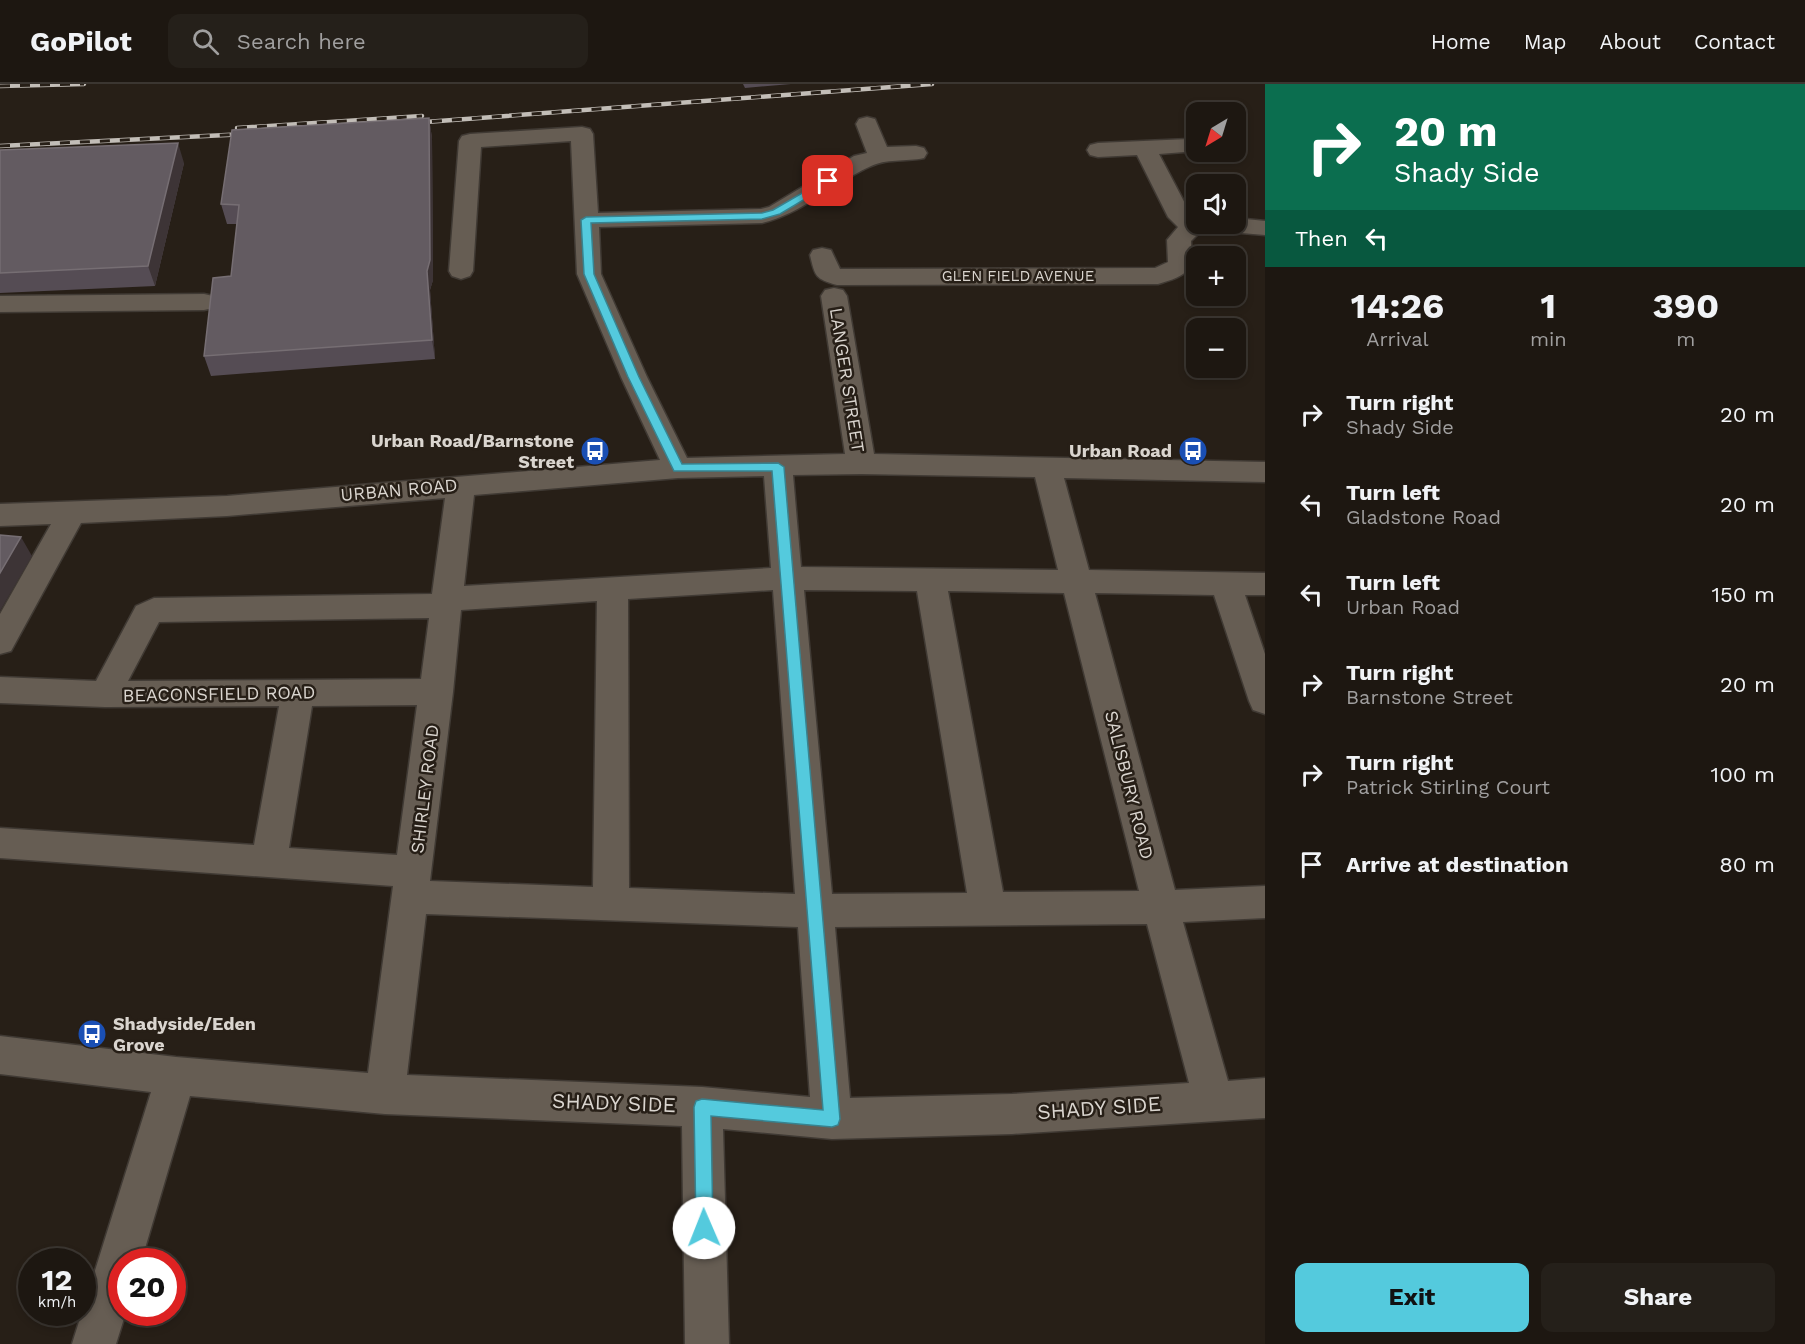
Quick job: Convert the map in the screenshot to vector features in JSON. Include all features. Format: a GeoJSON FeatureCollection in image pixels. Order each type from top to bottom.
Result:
{"type":"FeatureCollection","features":[{"type":"Feature","properties":{"kind":"street"},"geometry":{"type":"LineString","coordinates":[[867,124],[879,155]]}},
{"type":"Feature","properties":{"kind":"street"},"geometry":{"type":"LineString","coordinates":[[461,272],[470,141],[582,134],[589,274],[634,377],[678,468]]}},
{"type":"Feature","properties":{"kind":"street"},"geometry":{"type":"LineString","coordinates":[[1098,150],[1186,146]]}},
{"type":"Feature","properties":{"kind":"street"},"geometry":{"type":"LineString","coordinates":[[1145,148],[1180,217],[1186,222]]}},
{"type":"Feature","properties":{"kind":"street"},"geometry":{"type":"LineString","coordinates":[[586,220],[762,216],[777,212],[862,161],[879,155],[916,153]]}},
{"type":"Feature","properties":{"kind":"street"},"geometry":{"type":"LineString","coordinates":[[1246,226],[1265,228]]}},
{"type":"Feature","properties":{"kind":"street","name":"GLEN FIELD AVENUE"},"geometry":{"type":"LineString","coordinates":[[822,255],[827,273],[837,278],[1158,276],[1172,271],[1180,264],[1179,240],[1186,232]]}},
{"type":"Feature","properties":{"kind":"street","name":"LANGER STREET"},"geometry":{"type":"LineString","coordinates":[[834,296],[861,464]]}},
{"type":"Feature","properties":{"kind":"street"},"geometry":{"type":"LineString","coordinates":[[0,304],[204,302]]}},
{"type":"Feature","properties":{"kind":"street","name":"URBAN ROAD"},"geometry":{"type":"LineString","coordinates":[[0,514],[227,506],[461,484],[678,468],[861,464],[1265,472]]}},
{"type":"Feature","properties":{"kind":"street"},"geometry":{"type":"LineString","coordinates":[[778,467],[832,1119]]}},
{"type":"Feature","properties":{"kind":"street","name":"SALISBURY ROAD"},"geometry":{"type":"LineString","coordinates":[[1047,468],[1160,907],[1214,1101]]}},
{"type":"Feature","properties":{"kind":"street","name":"SHIRLEY ROAD"},"geometry":{"type":"LineString","coordinates":[[386,1094],[461,484]]}},
{"type":"Feature","properties":{"kind":"street"},"geometry":{"type":"LineString","coordinates":[[0,642],[72,513]]}},
{"type":"Feature","properties":{"kind":"street"},"geometry":{"type":"LineString","coordinates":[[105,694],[147,614],[154,610],[448,602],[788,578],[1265,584]]}},
{"type":"Feature","properties":{"kind":"street"},"geometry":{"type":"LineString","coordinates":[[930,579],[988,909]]}},
{"type":"Feature","properties":{"kind":"street"},"geometry":{"type":"LineString","coordinates":[[1225,583],[1265,701]]}},
{"type":"Feature","properties":{"kind":"street"},"geometry":{"type":"LineString","coordinates":[[610,904],[613,589]]}},
{"type":"Feature","properties":{"kind":"street","name":"BEACONSFIELD ROAD"},"geometry":{"type":"LineString","coordinates":[[0,690],[105,694],[437,692]]}},
{"type":"Feature","properties":{"kind":"street"},"geometry":{"type":"LineString","coordinates":[[269,861],[298,693]]}},
{"type":"Feature","properties":{"kind":"street"},"geometry":{"type":"LineString","coordinates":[[0,843],[269,861],[412,884],[610,904],[815,911],[1160,907],[1265,902]]}},
{"type":"Feature","properties":{"kind":"street","name":"SHADY SIDE"},"geometry":{"type":"LineString","coordinates":[[0,1055],[176,1076],[386,1094],[702,1107],[832,1119],[1012,1114],[1265,1098]]}},
{"type":"Feature","properties":{"kind":"street"},"geometry":{"type":"LineString","coordinates":[[94,1344],[176,1076]]}},
{"type":"Feature","properties":{"kind":"street"},"geometry":{"type":"LineString","coordinates":[[702,1107],[706,1344]]}},
{"type":"Feature","properties":{"kind":"building"},"geometry":{"type":"Polygon","coordinates":[[[429,118],[430,260],[427,271],[432,340],[204,356],[213,278],[231,276],[239,205],[221,204],[232,130],[429,118]]]}},
{"type":"Feature","properties":{"kind":"building"},"geometry":{"type":"Polygon","coordinates":[[[178,143],[148,266],[0,273],[0,150],[178,143]]]}},
{"type":"Feature","properties":{"kind":"building"},"geometry":{"type":"Polygon","coordinates":[[[0,535],[21,537],[0,573],[0,535]]]}},
{"type":"Feature","properties":{"kind":"railway"},"geometry":{"type":"LineString","coordinates":[[0,86],[84,84]]}},
{"type":"Feature","properties":{"kind":"railway"},"geometry":{"type":"LineString","coordinates":[[412,123],[932,84]]}},
{"type":"Feature","properties":{"kind":"railway"},"geometry":{"type":"LineString","coordinates":[[237,128],[422,116]]}},
{"type":"Feature","properties":{"kind":"railway"},"geometry":{"type":"LineString","coordinates":[[0,146],[247,134]]}},
{"type":"Feature","properties":{"kind":"place","name":"Urban Road/Barnstone Street"},"geometry":{"type":"Point","coordinates":[595,451]}},
{"type":"Feature","properties":{"kind":"place","name":"Urban Road"},"geometry":{"type":"Point","coordinates":[1193,451]}},
{"type":"Feature","properties":{"kind":"place","name":"Shadyside/Eden Grove"},"geometry":{"type":"Point","coordinates":[92,1034]}},
{"type":"Feature","properties":{"kind":"route"},"geometry":{"type":"LineString","coordinates":[[704,1228],[702,1107],[832,1119],[778,467],[678,468],[634,377],[589,274],[586,220],[762,216],[777,212],[828,181]]}}]}
